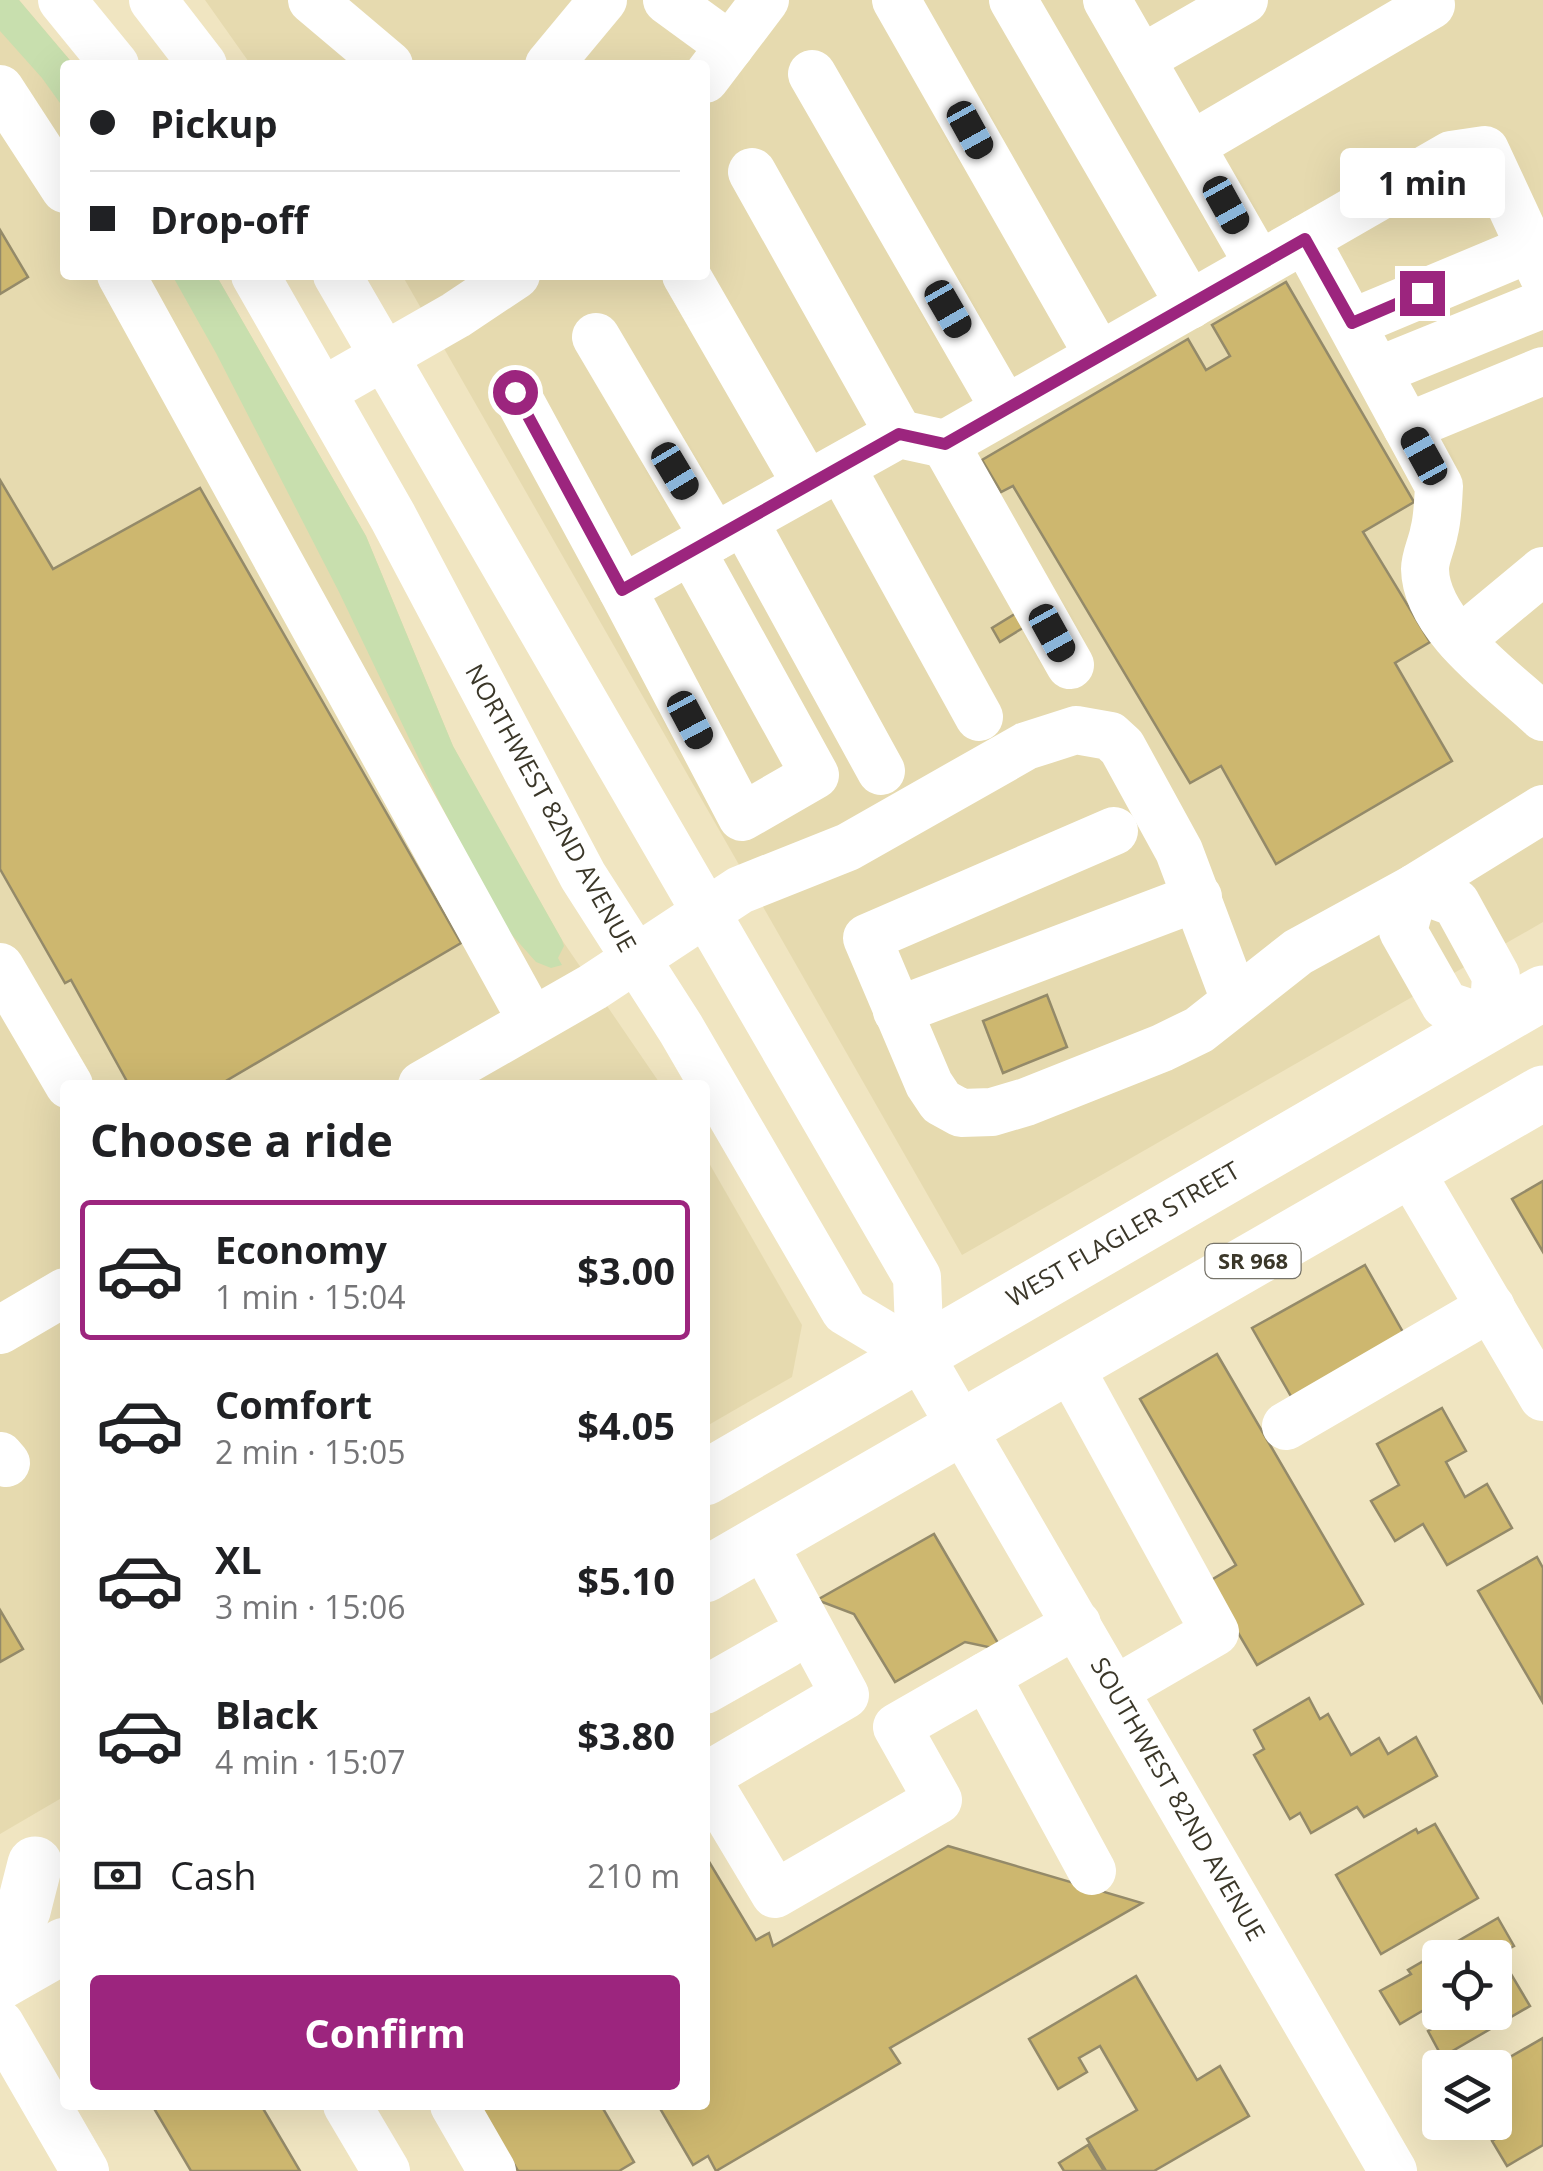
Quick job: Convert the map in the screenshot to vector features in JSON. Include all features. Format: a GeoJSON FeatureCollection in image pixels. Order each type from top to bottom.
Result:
{"type":"FeatureCollection","features":[{"type":"Feature","properties":{"kind":"main road","name":"WEST FLAGLER STREET"},"geometry":{"type":"LineString","coordinates":[[710,1475],[1543,992]]}},
{"type":"Feature","properties":{"kind":"main road","name":"SR 968"},"geometry":{"type":"LineString","coordinates":[[710,1572],[1543,1093]]}},
{"type":"Feature","properties":{"kind":"main road"},"geometry":{"type":"LineString","coordinates":[[0,1937],[23,1911],[33,1865]]}},
{"type":"Feature","properties":{"kind":"main road"},"geometry":{"type":"LineString","coordinates":[[0,1982],[60,1948]]}},
{"type":"Feature","properties":{"kind":"street"},"geometry":{"type":"LineString","coordinates":[[62,0],[111,60]]}},
{"type":"Feature","properties":{"kind":"street"},"geometry":{"type":"LineString","coordinates":[[154,0],[199,60]]}},
{"type":"Feature","properties":{"kind":"street"},"geometry":{"type":"LineString","coordinates":[[312,0],[383,60]]}},
{"type":"Feature","properties":{"kind":"street"},"geometry":{"type":"LineString","coordinates":[[554,60],[604,0]]}},
{"type":"Feature","properties":{"kind":"street"},"geometry":{"type":"LineString","coordinates":[[668,0],[718,62],[766,0]]}},
{"type":"Feature","properties":{"kind":"street"},"geometry":{"type":"LineString","coordinates":[[896,0],[1099,356]]}},
{"type":"Feature","properties":{"kind":"street"},"geometry":{"type":"LineString","coordinates":[[1013,0],[1190,305]]}},
{"type":"Feature","properties":{"kind":"street"},"geometry":{"type":"LineString","coordinates":[[1106,0],[1259,265]]}},
{"type":"Feature","properties":{"kind":"street"},"geometry":{"type":"LineString","coordinates":[[1141,59],[1244,0]]}},
{"type":"Feature","properties":{"kind":"street"},"geometry":{"type":"LineString","coordinates":[[1192,145],[1431,5]]}},
{"type":"Feature","properties":{"kind":"street"},"geometry":{"type":"LineString","coordinates":[[812,74],[1005,409]]}},
{"type":"Feature","properties":{"kind":"street"},"geometry":{"type":"LineString","coordinates":[[0,89],[60,181]]}},
{"type":"Feature","properties":{"kind":"street"},"geometry":{"type":"LineString","coordinates":[[622,590],[899,434],[945,444],[1451,155],[1485,150],[1536,262],[1352,323]]}},
{"type":"Feature","properties":{"kind":"street"},"geometry":{"type":"LineString","coordinates":[[752,172],[899,434]]}},
{"type":"Feature","properties":{"kind":"street"},"geometry":{"type":"LineString","coordinates":[[1305,239],[1440,486],[1435,529],[1424,566],[1428,594],[1460,640],[1543,717]]}},
{"type":"Feature","properties":{"kind":"street"},"geometry":{"type":"LineString","coordinates":[[124,280],[532,1021]]}},
{"type":"Feature","properties":{"kind":"street","name":"NORTHWEST 82ND AVENUE"},"geometry":{"type":"LineString","coordinates":[[258,280],[393,517],[550,817],[681,1029],[845,1311],[920,1356]]}},
{"type":"Feature","properties":{"kind":"street","name":"NORTHWEST 82ND AVENUE"},"geometry":{"type":"LineString","coordinates":[[340,280],[917,1277],[920,1356],[962,1428]]}},
{"type":"Feature","properties":{"kind":"street"},"geometry":{"type":"LineString","coordinates":[[323,391],[468,308],[509,280]]}},
{"type":"Feature","properties":{"kind":"street"},"geometry":{"type":"LineString","coordinates":[[689,280],[824,476],[979,716]]}},
{"type":"Feature","properties":{"kind":"street"},"geometry":{"type":"LineString","coordinates":[[1378,371],[1543,304]]}},
{"type":"Feature","properties":{"kind":"street"},"geometry":{"type":"LineString","coordinates":[[596,337],[716,536],[881,771]]}},
{"type":"Feature","properties":{"kind":"street"},"geometry":{"type":"LineString","coordinates":[[1408,427],[1543,371]]}},
{"type":"Feature","properties":{"kind":"street"},"geometry":{"type":"LineString","coordinates":[[515,392],[742,817],[815,775],[716,536]]}},
{"type":"Feature","properties":{"kind":"street"},"geometry":{"type":"LineString","coordinates":[[945,444],[1070,665]]}},
{"type":"Feature","properties":{"kind":"street"},"geometry":{"type":"LineString","coordinates":[[1460,640],[1543,571]]}},
{"type":"Feature","properties":{"kind":"street"},"geometry":{"type":"LineString","coordinates":[[431,1080],[636,960],[740,890],[848,847],[1026,746],[1076,730],[1110,736],[1122,747],[1161,814],[1198,897],[1235,1000]]}},
{"type":"Feature","properties":{"kind":"street"},"geometry":{"type":"LineString","coordinates":[[1114,831],[867,938],[929,1084],[942,1102],[962,1113],[992,1112],[1026,1102],[1199,1030],[1298,952],[1415,888],[1543,809]]}},
{"type":"Feature","properties":{"kind":"street"},"geometry":{"type":"LineString","coordinates":[[1415,888],[1456,902],[1496,976],[1493,1021]]}},
{"type":"Feature","properties":{"kind":"street"},"geometry":{"type":"LineString","coordinates":[[897,1011],[1198,897]]}},
{"type":"Feature","properties":{"kind":"street"},"geometry":{"type":"LineString","coordinates":[[0,967],[66,1080]]}},
{"type":"Feature","properties":{"kind":"street"},"geometry":{"type":"LineString","coordinates":[[1410,1170],[1540,1385]]}},
{"type":"Feature","properties":{"kind":"street"},"geometry":{"type":"LineString","coordinates":[[0,1330],[60,1295]]}},
{"type":"Feature","properties":{"kind":"street"},"geometry":{"type":"LineString","coordinates":[[1286,1426],[1491,1308]]}},
{"type":"Feature","properties":{"kind":"street"},"geometry":{"type":"LineString","coordinates":[[1069,1366],[1215,1632],[1116,1690]]}},
{"type":"Feature","properties":{"kind":"street","name":"SOUTHWEST 82ND AVENUE"},"geometry":{"type":"LineString","coordinates":[[962,1428],[1393,2171]]}},
{"type":"Feature","properties":{"kind":"street"},"geometry":{"type":"LineString","coordinates":[[710,1785],[774,1894],[938,1800],[897,1727],[845,1695],[762,1542]]}},
{"type":"Feature","properties":{"kind":"street"},"geometry":{"type":"LineString","coordinates":[[897,1727],[1077,1624]]}},
{"type":"Feature","properties":{"kind":"street"},"geometry":{"type":"LineString","coordinates":[[710,1687],[786,1644]]}},
{"type":"Feature","properties":{"kind":"street"},"geometry":{"type":"LineString","coordinates":[[986,1676],[1092,1871]]}},
{"type":"Feature","properties":{"kind":"street"},"geometry":{"type":"LineString","coordinates":[[710,1774],[845,1695]]}},
{"type":"Feature","properties":{"kind":"street"},"geometry":{"type":"LineString","coordinates":[[0,2024],[85,2171]]}},
{"type":"Feature","properties":{"kind":"street"},"geometry":{"type":"LineString","coordinates":[[350,2110],[386,2171]]}},
{"type":"Feature","properties":{"kind":"street"},"geometry":{"type":"LineString","coordinates":[[457,2110],[492,2171]]}},
{"type":"Feature","properties":{"kind":"shaded area"},"geometry":{"type":"Polygon","coordinates":[[[0,0],[19,0],[70,60],[60,60],[60,280],[219,280],[366,536],[453,746],[562,940],[658,1080],[60,1080],[60,1799],[0,1834],[0,0]]]}},
{"type":"Feature","properties":{"kind":"shaded area"},"geometry":{"type":"Polygon","coordinates":[[[205,0],[1543,0],[1543,922],[962,1255],[405,280],[710,280],[710,60],[247,60],[205,0]]]}},
{"type":"Feature","properties":{"kind":"shaded area"},"geometry":{"type":"Polygon","coordinates":[[[710,1165],[802,1325],[792,1377],[710,1424],[710,1165]]]}},
{"type":"Feature","properties":{"kind":"green space"},"geometry":{"type":"Polygon","coordinates":[[[0,0],[19,0],[70,60],[60,60],[60,103],[42,78],[0,31],[0,0]]]}},
{"type":"Feature","properties":{"kind":"green space"},"geometry":{"type":"Polygon","coordinates":[[[175,280],[219,280],[366,536],[453,746],[562,940],[564,946],[558,958],[562,965],[551,968],[536,962],[504,926],[216,353],[175,280]]]}},
{"type":"Feature","properties":{"kind":"building"},"geometry":{"type":"Polygon","coordinates":[[[0,230],[28,277],[0,294],[0,230]]]}},
{"type":"Feature","properties":{"kind":"building"},"geometry":{"type":"Polygon","coordinates":[[[1286,282],[1414,502],[1363,532],[1430,642],[1395,663],[1452,761],[1276,864],[1221,766],[1190,783],[1013,486],[1001,492],[982,460],[1188,339],[1206,370],[1230,356],[1212,325],[1286,282]]]}},
{"type":"Feature","properties":{"kind":"building"},"geometry":{"type":"Polygon","coordinates":[[[0,480],[53,569],[200,488],[461,943],[228,1080],[126,1080],[71,980],[65,983],[0,869],[0,480]]]}},
{"type":"Feature","properties":{"kind":"building"},"geometry":{"type":"Polygon","coordinates":[[[1018,612],[1026,626],[1000,642],[992,628],[1018,612]]]}},
{"type":"Feature","properties":{"kind":"building"},"geometry":{"type":"Polygon","coordinates":[[[1047,995],[1067,1047],[1003,1073],[983,1021],[1047,995]]]}},
{"type":"Feature","properties":{"kind":"building"},"geometry":{"type":"Polygon","coordinates":[[[1543,1181],[1543,1252],[1512,1199],[1543,1181]]]}},
{"type":"Feature","properties":{"kind":"building"},"geometry":{"type":"Polygon","coordinates":[[[1365,1265],[1408,1341],[1296,1405],[1252,1328],[1365,1265]]]}},
{"type":"Feature","properties":{"kind":"building"},"geometry":{"type":"Polygon","coordinates":[[[1217,1354],[1363,1604],[1257,1665],[1208,1582],[1236,1565],[1140,1399],[1217,1354]]]}},
{"type":"Feature","properties":{"kind":"building"},"geometry":{"type":"Polygon","coordinates":[[[1442,1408],[1466,1451],[1446,1462],[1465,1497],[1487,1484],[1512,1528],[1447,1565],[1423,1524],[1395,1541],[1371,1501],[1399,1485],[1377,1444],[1442,1408]]]}},
{"type":"Feature","properties":{"kind":"building"},"geometry":{"type":"Polygon","coordinates":[[[934,1534],[1002,1650],[965,1642],[895,1682],[854,1614],[817,1600],[934,1534]]]}},
{"type":"Feature","properties":{"kind":"building"},"geometry":{"type":"Polygon","coordinates":[[[1537,1557],[1543,1568],[1542,1701],[1478,1591],[1537,1557]]]}},
{"type":"Feature","properties":{"kind":"building"},"geometry":{"type":"Polygon","coordinates":[[[0,1610],[23,1649],[0,1662],[0,1610]]]}},
{"type":"Feature","properties":{"kind":"building"},"geometry":{"type":"Polygon","coordinates":[[[1309,1698],[1320,1719],[1328,1714],[1351,1755],[1379,1738],[1388,1754],[1416,1737],[1437,1776],[1364,1817],[1357,1807],[1311,1833],[1300,1813],[1290,1819],[1254,1755],[1264,1749],[1254,1730],[1309,1698]]]}},
{"type":"Feature","properties":{"kind":"building"},"geometry":{"type":"Polygon","coordinates":[[[1435,1824],[1478,1898],[1381,1954],[1336,1875],[1416,1829],[1418,1833],[1435,1824]]]}},
{"type":"Feature","properties":{"kind":"building"},"geometry":{"type":"Polygon","coordinates":[[[948,1846],[1142,1903],[890,2048],[900,2063],[716,2171],[708,2156],[693,2165],[661,2110],[710,2110],[710,1863],[756,1940],[769,1933],[773,1946],[948,1846]]]}},
{"type":"Feature","properties":{"kind":"building"},"geometry":{"type":"Polygon","coordinates":[[[1498,1918],[1511,1940],[1460,1940],[1498,1918]]]}},
{"type":"Feature","properties":{"kind":"building"},"geometry":{"type":"Polygon","coordinates":[[[1422,1962],[1422,2011],[1400,2024],[1380,1991],[1411,1974],[1408,1970],[1422,1962]]]}},
{"type":"Feature","properties":{"kind":"building"},"geometry":{"type":"Polygon","coordinates":[[[1136,1976],[1197,2080],[1220,2066],[1249,2116],[1154,2171],[1106,2171],[1087,2139],[1137,2110],[1100,2046],[1079,2058],[1087,2072],[1058,2089],[1029,2039],[1136,1976]]]}},
{"type":"Feature","properties":{"kind":"building"},"geometry":{"type":"Polygon","coordinates":[[[1512,1976],[1530,2006],[1512,2016],[1512,1976]]]}},
{"type":"Feature","properties":{"kind":"building"},"geometry":{"type":"Polygon","coordinates":[[[1489,2030],[1454,2050],[1438,2050],[1428,2031],[1489,2030]]]}},
{"type":"Feature","properties":{"kind":"building"},"geometry":{"type":"Polygon","coordinates":[[[1543,2038],[1543,2145],[1507,2166],[1492,2141],[1512,2140],[1512,2056],[1543,2038]]]}},
{"type":"Feature","properties":{"kind":"building"},"geometry":{"type":"Polygon","coordinates":[[[155,2110],[264,2110],[300,2171],[191,2171],[155,2110]]]}},
{"type":"Feature","properties":{"kind":"building"},"geometry":{"type":"Polygon","coordinates":[[[482,2110],[604,2110],[634,2162],[619,2171],[518,2171],[482,2110]]]}},
{"type":"Feature","properties":{"kind":"building"},"geometry":{"type":"Polygon","coordinates":[[[1088,2145],[1104,2171],[1064,2171],[1059,2163],[1088,2145]]]}},
{"type":"Feature","properties":{"kind":"route"},"geometry":{"type":"LineString","coordinates":[[515,392],[622,590],[899,434],[945,444],[1305,239],[1352,323],[1422,293]]}}]}
